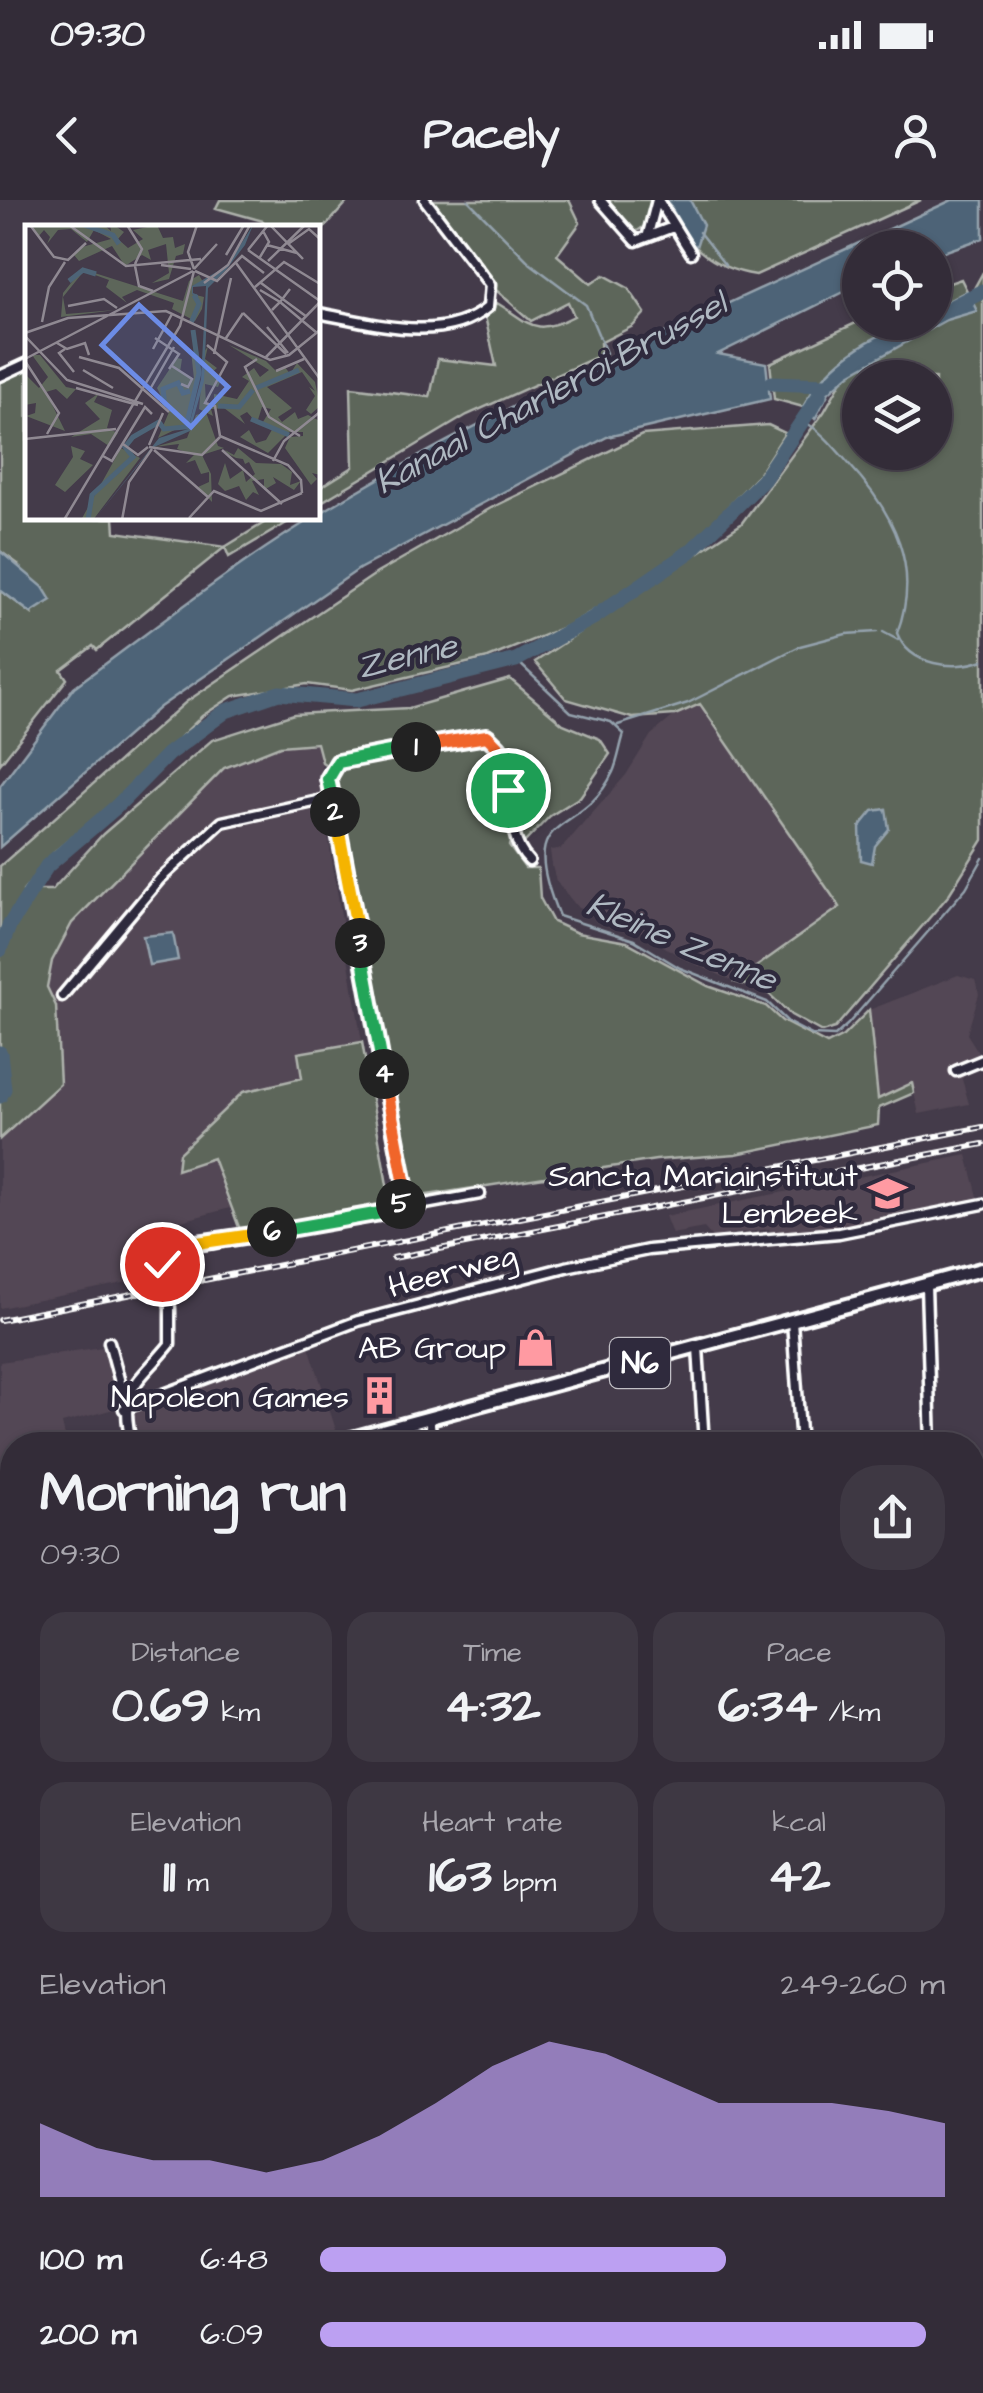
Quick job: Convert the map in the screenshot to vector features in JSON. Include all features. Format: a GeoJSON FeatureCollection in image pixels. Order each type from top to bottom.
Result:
{"type":"FeatureCollection","features":[{"type":"Feature","properties":{"kind":"main road","name":"N6"},"geometry":{"type":"LineString","coordinates":[[377,1432],[983,1269]]}},
{"type":"Feature","properties":{"kind":"street"},"geometry":{"type":"LineString","coordinates":[[320,313],[431,328],[465,321],[488,307],[490,285],[425,200]]}},
{"type":"Feature","properties":{"kind":"street"},"geometry":{"type":"LineString","coordinates":[[600,200],[636,241],[672,227]]}},
{"type":"Feature","properties":{"kind":"street"},"geometry":{"type":"LineString","coordinates":[[647,235],[657,200]]}},
{"type":"Feature","properties":{"kind":"street"},"geometry":{"type":"LineString","coordinates":[[657,200],[691,253]]}},
{"type":"Feature","properties":{"kind":"street"},"geometry":{"type":"LineString","coordinates":[[0,376],[25,364]]}},
{"type":"Feature","properties":{"kind":"street"},"geometry":{"type":"LineString","coordinates":[[398,1210],[406,1190],[328,779],[338,762],[487,736],[499,748],[516,840],[529,861]]}},
{"type":"Feature","properties":{"kind":"street"},"geometry":{"type":"LineString","coordinates":[[62,996],[160,879],[222,822],[332,798]]}},
{"type":"Feature","properties":{"kind":"street"},"geometry":{"type":"LineString","coordinates":[[956,1071],[983,1060]]}},
{"type":"Feature","properties":{"kind":"street"},"geometry":{"type":"LineString","coordinates":[[125,1405],[133,1382],[170,1344],[165,1256],[179,1242],[212,1243],[480,1194]]}},
{"type":"Feature","properties":{"kind":"street","name":"Heerweg"},"geometry":{"type":"LineString","coordinates":[[125,1405],[358,1321],[566,1266],[648,1250],[838,1233],[983,1204]]}},
{"type":"Feature","properties":{"kind":"street"},"geometry":{"type":"LineString","coordinates":[[926,1286],[931,1432]]}},
{"type":"Feature","properties":{"kind":"street"},"geometry":{"type":"LineString","coordinates":[[792,1321],[800,1432]]}},
{"type":"Feature","properties":{"kind":"street"},"geometry":{"type":"LineString","coordinates":[[109,1342],[130,1432]]}},
{"type":"Feature","properties":{"kind":"street"},"geometry":{"type":"LineString","coordinates":[[698,1347],[703,1432]]}},
{"type":"Feature","properties":{"kind":"street"},"geometry":{"type":"LineString","coordinates":[[429,1418],[431,1432]]}},
{"type":"Feature","properties":{"kind":"shaded area"},"geometry":{"type":"Polygon","coordinates":[[[699,704],[840,907],[735,982],[684,959],[627,923],[578,908],[556,881],[552,866],[550,850],[561,849],[626,775],[651,735],[675,715],[699,704]]]}},
{"type":"Feature","properties":{"kind":"shaded area"},"geometry":{"type":"Polygon","coordinates":[[[318,743],[322,762],[319,781],[362,1042],[298,1053],[302,1078],[243,1092],[179,1153],[178,1170],[213,1158],[230,1208],[159,1227],[141,1238],[148,1278],[0,1308],[0,1139],[60,1084],[56,1006],[47,987],[52,961],[72,923],[224,768],[280,746],[318,743]]]}},
{"type":"Feature","properties":{"kind":"shaded area"},"geometry":{"type":"Polygon","coordinates":[[[958,975],[975,980],[979,994],[967,1034],[979,1053],[962,1079],[969,1104],[919,1114],[912,1084],[878,1100],[869,1010],[958,975]]]}},
{"type":"Feature","properties":{"kind":"shaded area","name":"Sancta Mariainstituut Lembeek"},"geometry":{"type":"Polygon","coordinates":[[[967,1155],[979,1200],[897,1219],[773,1235],[769,1229],[712,1237],[704,1228],[672,1234],[665,1216],[967,1155]]]}},
{"type":"Feature","properties":{"kind":"shaded area"},"geometry":{"type":"Polygon","coordinates":[[[308,1343],[337,1432],[138,1432],[134,1417],[138,1410],[308,1343]]]}},
{"type":"Feature","properties":{"kind":"shaded area"},"geometry":{"type":"Polygon","coordinates":[[[102,1347],[115,1388],[114,1409],[62,1423],[64,1432],[0,1432],[0,1362],[102,1347]]]}},
{"type":"Feature","properties":{"kind":"green space"},"geometry":{"type":"Polygon","coordinates":[[[220,200],[349,200],[320,233],[320,225],[263,225],[263,221],[216,208],[220,200]]]}},
{"type":"Feature","properties":{"kind":"green space"},"geometry":{"type":"Polygon","coordinates":[[[433,200],[569,200],[580,223],[557,255],[591,284],[604,275],[628,288],[645,313],[633,326],[600,343],[601,355],[467,415],[320,503],[320,488],[353,467],[351,387],[430,397],[438,359],[496,366],[485,316],[497,303],[541,327],[574,316],[568,302],[531,321],[496,290],[493,279],[433,200]]]}},
{"type":"Feature","properties":{"kind":"green space"},"geometry":{"type":"Polygon","coordinates":[[[603,200],[651,200],[649,223],[636,232],[603,200]]]}},
{"type":"Feature","properties":{"kind":"green space"},"geometry":{"type":"Polygon","coordinates":[[[667,200],[921,200],[855,230],[842,230],[842,236],[756,275],[712,260],[690,241],[667,200]]]}},
{"type":"Feature","properties":{"kind":"green space"},"geometry":{"type":"Polygon","coordinates":[[[983,272],[983,840],[948,896],[835,1028],[822,1032],[791,1015],[765,990],[735,982],[840,907],[700,704],[675,715],[632,718],[566,699],[535,662],[741,524],[824,412],[842,380],[842,470],[952,470],[952,360],[863,360],[899,340],[952,340],[952,311],[966,303],[983,272]]]}},
{"type":"Feature","properties":{"kind":"green space"},"geometry":{"type":"Polygon","coordinates":[[[961,279],[967,291],[952,299],[952,282],[961,279]]]}},
{"type":"Feature","properties":{"kind":"green space"},"geometry":{"type":"Polygon","coordinates":[[[842,329],[842,340],[878,340],[842,360],[803,407],[774,399],[770,363],[842,329]]]}},
{"type":"Feature","properties":{"kind":"green space"},"geometry":{"type":"Polygon","coordinates":[[[25,368],[25,520],[114,520],[115,532],[225,547],[97,650],[93,646],[61,670],[67,679],[0,764],[0,590],[31,613],[18,564],[0,551],[0,380],[25,368]]]}},
{"type":"Feature","properties":{"kind":"green space"},"geometry":{"type":"Polygon","coordinates":[[[768,425],[785,433],[758,475],[696,540],[658,572],[567,626],[488,658],[352,690],[307,684],[233,696],[202,716],[107,809],[55,851],[24,890],[52,890],[103,834],[212,740],[294,714],[409,708],[510,679],[563,724],[600,739],[610,754],[580,797],[550,816],[523,844],[517,814],[509,846],[525,868],[538,868],[540,898],[553,922],[577,933],[627,942],[708,986],[766,1006],[782,1021],[827,1044],[843,1036],[869,1010],[878,1099],[912,1083],[914,1093],[879,1108],[878,1125],[736,1154],[656,1160],[414,1197],[334,780],[336,772],[322,762],[317,743],[280,746],[224,768],[72,923],[52,961],[47,987],[56,1006],[60,1084],[0,1139],[0,866],[186,702],[377,573],[491,508],[642,435],[768,425]]]}},
{"type":"Feature","properties":{"kind":"green space"},"geometry":{"type":"Polygon","coordinates":[[[269,520],[292,520],[229,557],[225,547],[269,520]]]}},
{"type":"Feature","properties":{"kind":"green space"},"geometry":{"type":"Polygon","coordinates":[[[362,1042],[390,1202],[240,1230],[213,1158],[177,1170],[179,1153],[243,1092],[302,1078],[298,1053],[362,1042]]]}},
{"type":"Feature","properties":{"kind":"water"},"geometry":{"type":"Polygon","coordinates":[[[667,200],[690,200],[703,225],[695,250],[667,200]]]}},
{"type":"Feature","properties":{"kind":"water"},"geometry":{"type":"Polygon","coordinates":[[[952,200],[983,200],[983,238],[952,249],[952,230],[887,230],[952,200]]]}},
{"type":"Feature","properties":{"kind":"water","name":"Kanaal Charleroi-Brussel"},"geometry":{"type":"Polygon","coordinates":[[[842,251],[842,293],[718,354],[766,363],[770,399],[607,437],[359,569],[160,707],[0,847],[0,786],[74,687],[263,550],[310,520],[320,520],[320,513],[327,509],[555,385],[842,251]]]}},
{"type":"Feature","properties":{"kind":"water"},"geometry":{"type":"Polygon","coordinates":[[[967,291],[977,311],[952,318],[952,299],[967,291]]]}},
{"type":"Feature","properties":{"kind":"water"},"geometry":{"type":"Polygon","coordinates":[[[872,340],[910,340],[875,360],[842,360],[872,340]]]}},
{"type":"Feature","properties":{"kind":"water"},"geometry":{"type":"Polygon","coordinates":[[[842,360],[842,381],[829,392],[815,419],[803,407],[842,360]]]}},
{"type":"Feature","properties":{"kind":"water"},"geometry":{"type":"Polygon","coordinates":[[[0,551],[43,587],[51,600],[31,613],[0,590],[0,551]]]}},
{"type":"Feature","properties":{"kind":"water"},"geometry":{"type":"Polygon","coordinates":[[[886,809],[889,829],[875,846],[872,863],[861,860],[860,827],[873,811],[886,809]]]}},
{"type":"Feature","properties":{"kind":"water"},"geometry":{"type":"Polygon","coordinates":[[[173,933],[178,960],[149,965],[143,936],[173,933]]]}},
{"type":"Feature","properties":{"kind":"waterway","name":"Kanaal Charleroi-Brussel"},"geometry":{"type":"LineString","coordinates":[[468,200],[531,264],[586,305],[606,353]]}},
{"type":"Feature","properties":{"kind":"waterway"},"geometry":{"type":"LineString","coordinates":[[699,232],[725,265]]}},
{"type":"Feature","properties":{"kind":"waterway","name":"Zenne"},"geometry":{"type":"LineString","coordinates":[[952,307],[983,291]]}},
{"type":"Feature","properties":{"kind":"waterway","name":"Zenne"},"geometry":{"type":"LineString","coordinates":[[772,383],[825,385]]}},
{"type":"Feature","properties":{"kind":"waterway","name":"Zenne"},"geometry":{"type":"LineString","coordinates":[[0,950],[9,926],[47,866],[116,807],[168,754],[226,711],[279,693],[357,700],[516,660],[593,618],[691,551],[763,480],[819,396]]}},
{"type":"Feature","properties":{"kind":"waterway","name":"Kleine Zenne"},"geometry":{"type":"LineString","coordinates":[[803,421],[839,452],[891,522],[905,564],[904,609],[897,633],[903,644],[934,663],[959,665],[983,660]]}},
{"type":"Feature","properties":{"kind":"waterway"},"geometry":{"type":"LineString","coordinates":[[618,725],[688,703],[800,646],[846,634],[877,632]]}},
{"type":"Feature","properties":{"kind":"waterway"},"geometry":{"type":"LineString","coordinates":[[883,632],[898,640]]}},
{"type":"Feature","properties":{"kind":"waterway","name":"Kleine Zenne"},"geometry":{"type":"LineString","coordinates":[[516,660],[571,712],[611,722],[624,734],[613,772],[599,794],[547,840],[543,857],[559,916],[634,940],[680,968],[767,1002],[789,1023],[812,1035],[835,1036],[848,1024],[966,888],[983,858]]}},
{"type":"Feature","properties":{"kind":"waterway","name":"Zenne"},"geometry":{"type":"LineString","coordinates":[[0,1053],[4,1089],[0,1096]]}},
{"type":"Feature","properties":{"kind":"railway"},"geometry":{"type":"LineString","coordinates":[[0,1320],[983,1127]]}},
{"type":"Feature","properties":{"kind":"railway"},"geometry":{"type":"LineString","coordinates":[[393,1258],[983,1144]]}},
{"type":"Feature","properties":{"kind":"place","name":"Sancta Mariainstituut Lembeek"},"geometry":{"type":"Point","coordinates":[888,1193]}},
{"type":"Feature","properties":{"kind":"place","name":"AB Group"},"geometry":{"type":"Point","coordinates":[536,1347]}},
{"type":"Feature","properties":{"kind":"place","name":"Napoleon Games"},"geometry":{"type":"Point","coordinates":[379,1396]}},
{"type":"Feature","properties":{"kind":"route"},"geometry":{"type":"LineString","coordinates":[[162,1264],[170,1247],[179,1242],[212,1243],[398,1210],[406,1190],[328,779],[332,766],[338,762],[482,734],[499,748],[508,790]]}}]}
